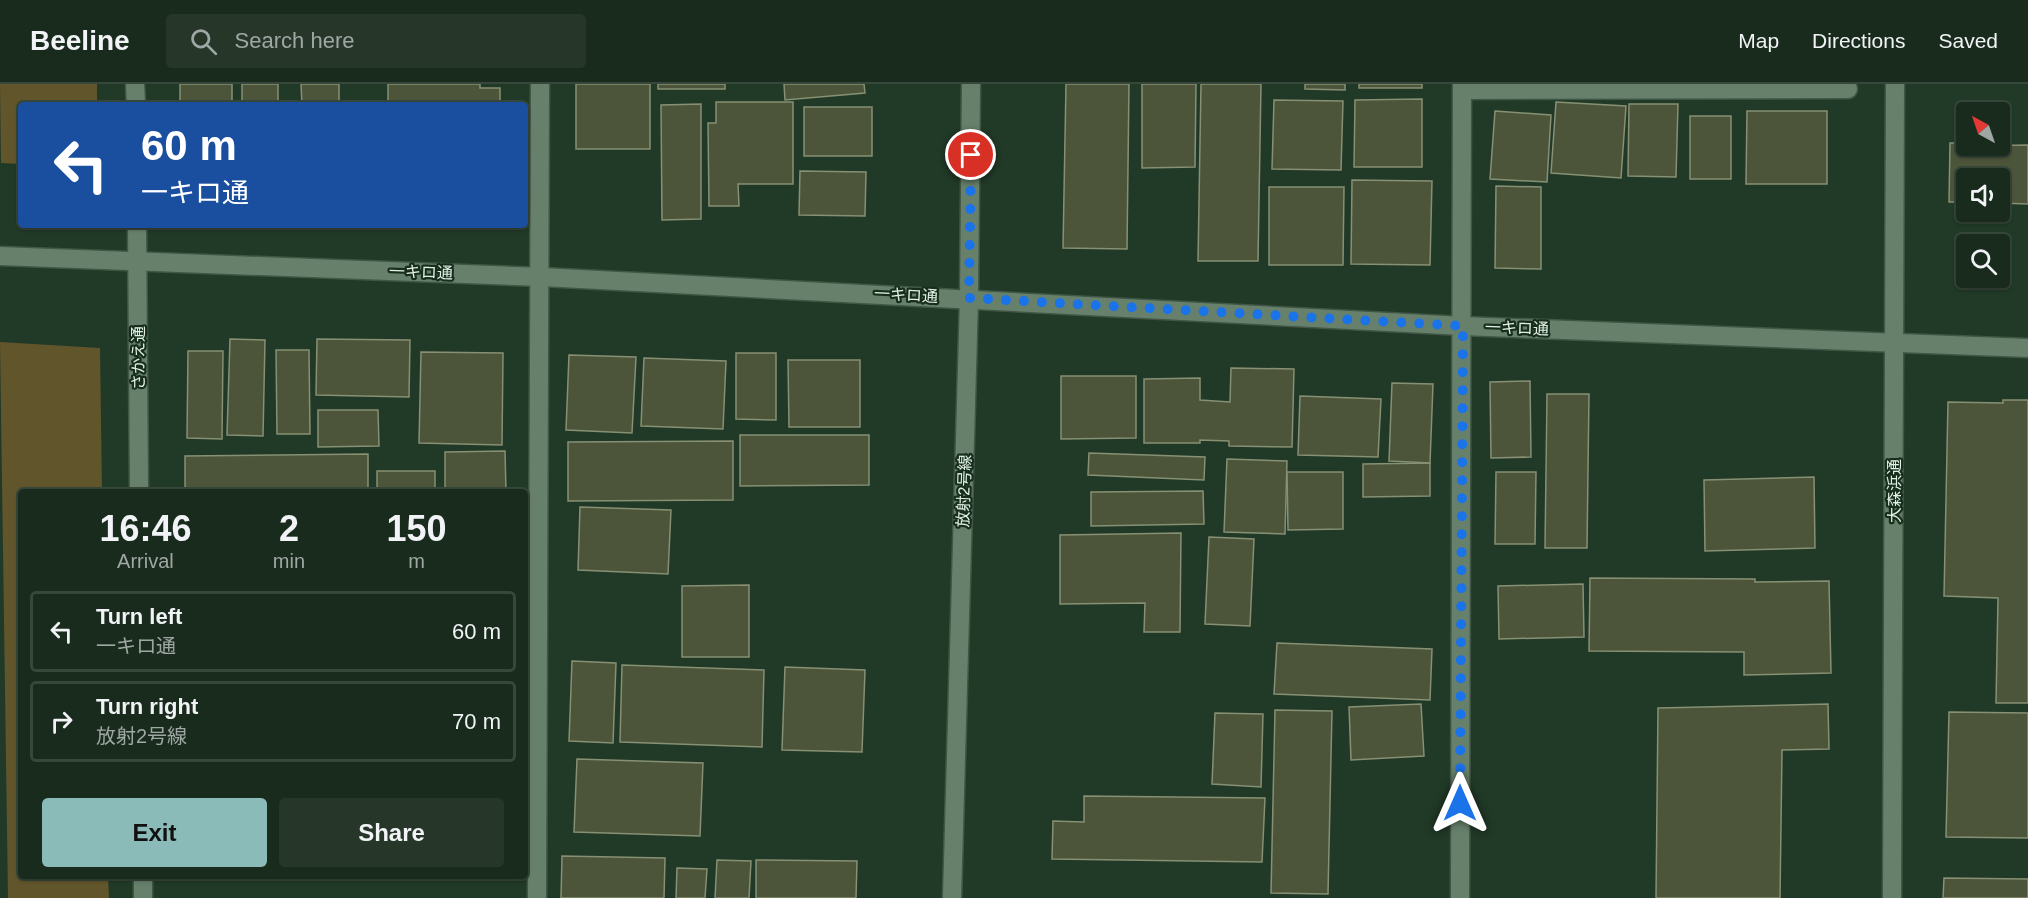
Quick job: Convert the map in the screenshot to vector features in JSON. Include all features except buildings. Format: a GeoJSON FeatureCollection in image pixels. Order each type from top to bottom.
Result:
{"type":"FeatureCollection","features":[{"type":"Feature","properties":{"kind":"street"},"geometry":{"type":"LineString","coordinates":[[135,84],[135,102]]}},
{"type":"Feature","properties":{"kind":"street"},"geometry":{"type":"LineString","coordinates":[[537,898],[542,277],[540,84]]}},
{"type":"Feature","properties":{"kind":"street","name":"放射2号線"},"geometry":{"type":"LineString","coordinates":[[952,898],[969,298],[971,84]]}},
{"type":"Feature","properties":{"kind":"street","name":"大森浜通"},"geometry":{"type":"LineString","coordinates":[[1892,898],[1895,84]]}},
{"type":"Feature","properties":{"kind":"street"},"geometry":{"type":"LineString","coordinates":[[1460,898],[1462,87],[1848,89]]}},
{"type":"Feature","properties":{"kind":"street","name":"さかえ通"},"geometry":{"type":"LineString","coordinates":[[137,228],[139,489]]}},
{"type":"Feature","properties":{"kind":"street","name":"一キロ通"},"geometry":{"type":"LineString","coordinates":[[0,256],[542,277],[1463,326],[2028,348]]}},
{"type":"Feature","properties":{"kind":"street"},"geometry":{"type":"LineString","coordinates":[[142,879],[143,898]]}},
{"type":"Feature","properties":{"kind":"shaded area"},"geometry":{"type":"Polygon","coordinates":[[[0,84],[97,84],[97,102],[18,102],[18,164],[1,163],[0,84]]]}},
{"type":"Feature","properties":{"kind":"shaded area"},"geometry":{"type":"Polygon","coordinates":[[[0,342],[100,348],[102,489],[18,489],[18,879],[108,879],[109,898],[8,898],[0,342]]]}},
{"type":"Feature","properties":{"kind":"route"},"geometry":{"type":"LineString","coordinates":[[971,155],[969,298],[1463,326],[1460,803]]}}]}
